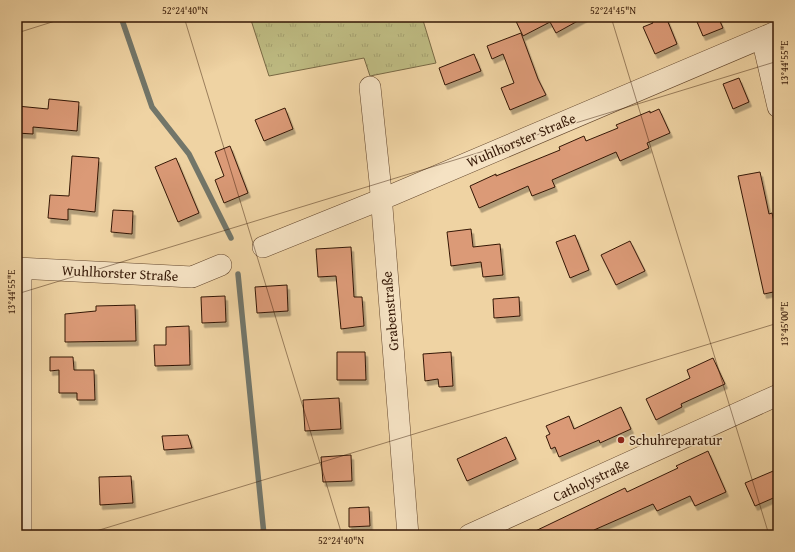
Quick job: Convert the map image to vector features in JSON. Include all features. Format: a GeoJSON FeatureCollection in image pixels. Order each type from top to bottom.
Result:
{"type":"FeatureCollection","features":[{"type":"Feature","properties":{"kind":"street"},"geometry":{"type":"LineString","coordinates":[[770,34],[778,108]]}},
{"type":"Feature","properties":{"kind":"street","name":"Wuhlhorster Straße"},"geometry":{"type":"LineString","coordinates":[[263,247],[381,199],[770,34]]}},
{"type":"Feature","properties":{"kind":"street","name":"Grabenstraße"},"geometry":{"type":"LineString","coordinates":[[370,87],[381,199],[408,535]]}},
{"type":"Feature","properties":{"kind":"street","name":"Wuhlhorster Straße"},"geometry":{"type":"LineString","coordinates":[[19,268],[122,272],[192,277],[221,265]]}},
{"type":"Feature","properties":{"kind":"street"},"geometry":{"type":"LineString","coordinates":[[19,268],[21,535]]}},
{"type":"Feature","properties":{"kind":"street","name":"Catholystraße"},"geometry":{"type":"LineString","coordinates":[[470,535],[778,395]]}},
{"type":"Feature","properties":{"kind":"green space"},"geometry":{"type":"Polygon","coordinates":[[[250,17],[422,17],[436,63],[370,76],[364,58],[269,76],[250,17]]]}},
{"type":"Feature","properties":{"kind":"building"},"geometry":{"type":"Polygon","coordinates":[[[514,17],[585,17],[556,33],[550,22],[523,36],[514,17]]]}},
{"type":"Feature","properties":{"kind":"building"},"geometry":{"type":"Polygon","coordinates":[[[650,17],[666,17],[677,44],[655,54],[643,27],[653,23],[650,17]]]}},
{"type":"Feature","properties":{"kind":"building"},"geometry":{"type":"Polygon","coordinates":[[[695,17],[718,17],[723,28],[703,36],[695,17]]]}},
{"type":"Feature","properties":{"kind":"building"},"geometry":{"type":"Polygon","coordinates":[[[521,33],[538,79],[546,95],[510,110],[501,88],[514,83],[503,54],[492,59],[487,46],[521,33]]]}},
{"type":"Feature","properties":{"kind":"building"},"geometry":{"type":"Polygon","coordinates":[[[474,54],[481,71],[445,85],[439,68],[474,54]]]}},
{"type":"Feature","properties":{"kind":"building"},"geometry":{"type":"Polygon","coordinates":[[[739,78],[749,102],[733,109],[723,84],[739,78]]]}},
{"type":"Feature","properties":{"kind":"building"},"geometry":{"type":"Polygon","coordinates":[[[49,99],[79,102],[77,131],[33,127],[33,134],[17,133],[17,106],[48,109],[49,99]]]}},
{"type":"Feature","properties":{"kind":"building"},"geometry":{"type":"Polygon","coordinates":[[[285,108],[293,129],[264,141],[255,120],[285,108]]]}},
{"type":"Feature","properties":{"kind":"building"},"geometry":{"type":"Polygon","coordinates":[[[659,109],[670,133],[647,143],[649,148],[620,161],[616,152],[552,180],[555,187],[532,196],[528,186],[479,208],[470,186],[496,174],[496,176],[560,150],[559,147],[584,136],[586,141],[618,128],[616,125],[650,111],[650,113],[659,109]]]}},
{"type":"Feature","properties":{"kind":"building"},"geometry":{"type":"Polygon","coordinates":[[[230,146],[248,193],[224,203],[215,180],[224,176],[215,152],[230,146]]]}},
{"type":"Feature","properties":{"kind":"building"},"geometry":{"type":"Polygon","coordinates":[[[72,156],[99,158],[95,212],[68,209],[68,220],[48,218],[50,195],[69,196],[72,156]]]}},
{"type":"Feature","properties":{"kind":"building"},"geometry":{"type":"Polygon","coordinates":[[[176,158],[199,213],[178,222],[155,167],[176,158]]]}},
{"type":"Feature","properties":{"kind":"building"},"geometry":{"type":"Polygon","coordinates":[[[760,172],[769,214],[772,213],[778,239],[778,291],[764,294],[738,176],[760,172]]]}},
{"type":"Feature","properties":{"kind":"building"},"geometry":{"type":"Polygon","coordinates":[[[113,210],[133,211],[132,234],[111,232],[113,210]]]}},
{"type":"Feature","properties":{"kind":"building"},"geometry":{"type":"Polygon","coordinates":[[[471,229],[473,247],[500,244],[503,275],[483,277],[481,262],[451,266],[447,232],[471,229]]]}},
{"type":"Feature","properties":{"kind":"building"},"geometry":{"type":"Polygon","coordinates":[[[575,235],[589,270],[570,278],[556,242],[575,235]]]}},
{"type":"Feature","properties":{"kind":"building"},"geometry":{"type":"Polygon","coordinates":[[[630,241],[645,271],[616,285],[601,255],[630,241]]]}},
{"type":"Feature","properties":{"kind":"building"},"geometry":{"type":"Polygon","coordinates":[[[351,247],[354,297],[362,297],[364,326],[341,329],[336,276],[318,277],[316,249],[351,247]]]}},
{"type":"Feature","properties":{"kind":"building"},"geometry":{"type":"Polygon","coordinates":[[[287,285],[288,311],[257,313],[255,287],[287,285]]]}},
{"type":"Feature","properties":{"kind":"building"},"geometry":{"type":"Polygon","coordinates":[[[225,296],[226,322],[202,323],[201,297],[225,296]]]}},
{"type":"Feature","properties":{"kind":"building"},"geometry":{"type":"Polygon","coordinates":[[[519,297],[520,316],[494,318],[493,299],[519,297]]]}},
{"type":"Feature","properties":{"kind":"building"},"geometry":{"type":"Polygon","coordinates":[[[135,305],[136,341],[65,342],[65,314],[96,311],[96,306],[135,305]]]}},
{"type":"Feature","properties":{"kind":"building"},"geometry":{"type":"Polygon","coordinates":[[[189,326],[190,365],[155,366],[154,345],[166,345],[166,327],[189,326]]]}},
{"type":"Feature","properties":{"kind":"building"},"geometry":{"type":"Polygon","coordinates":[[[337,352],[365,352],[366,380],[337,380],[337,352]]]}},
{"type":"Feature","properties":{"kind":"building"},"geometry":{"type":"Polygon","coordinates":[[[451,352],[453,386],[439,387],[438,379],[425,381],[423,354],[451,352]]]}},
{"type":"Feature","properties":{"kind":"building"},"geometry":{"type":"Polygon","coordinates":[[[50,357],[73,357],[74,370],[94,370],[95,400],[77,400],[77,393],[59,393],[59,370],[50,371],[50,357]]]}},
{"type":"Feature","properties":{"kind":"building"},"geometry":{"type":"Polygon","coordinates":[[[713,358],[725,384],[681,404],[682,407],[656,420],[646,399],[690,378],[687,370],[713,358]]]}},
{"type":"Feature","properties":{"kind":"building"},"geometry":{"type":"Polygon","coordinates":[[[339,398],[341,429],[305,431],[303,400],[339,398]]]}},
{"type":"Feature","properties":{"kind":"building"},"geometry":{"type":"Polygon","coordinates":[[[621,407],[631,429],[600,443],[599,440],[559,457],[555,447],[551,449],[546,436],[550,434],[546,426],[569,416],[574,429],[621,407]]]}},
{"type":"Feature","properties":{"kind":"building"},"geometry":{"type":"Polygon","coordinates":[[[188,435],[192,448],[164,450],[162,436],[188,435]]]}},
{"type":"Feature","properties":{"kind":"building"},"geometry":{"type":"Polygon","coordinates":[[[506,437],[516,459],[467,481],[457,459],[506,437]]]}},
{"type":"Feature","properties":{"kind":"building"},"geometry":{"type":"Polygon","coordinates":[[[708,451],[726,492],[695,506],[690,496],[657,511],[653,504],[594,530],[596,535],[527,535],[625,488],[627,492],[678,468],[676,466],[708,451]]]}},
{"type":"Feature","properties":{"kind":"building"},"geometry":{"type":"Polygon","coordinates":[[[351,455],[352,481],[323,482],[321,457],[351,455]]]}},
{"type":"Feature","properties":{"kind":"building"},"geometry":{"type":"Polygon","coordinates":[[[778,469],[778,496],[755,506],[745,483],[778,469]]]}},
{"type":"Feature","properties":{"kind":"building"},"geometry":{"type":"Polygon","coordinates":[[[131,476],[133,503],[100,505],[99,477],[131,476]]]}},
{"type":"Feature","properties":{"kind":"building"},"geometry":{"type":"Polygon","coordinates":[[[369,507],[370,526],[349,527],[349,508],[369,507]]]}},
{"type":"Feature","properties":{"kind":"waterway"},"geometry":{"type":"LineString","coordinates":[[121,17],[152,107],[189,154],[231,238]]}},
{"type":"Feature","properties":{"kind":"waterway"},"geometry":{"type":"LineString","coordinates":[[238,274],[264,535]]}},
{"type":"Feature","properties":{"kind":"place","name":"Schuhreparatur"},"geometry":{"type":"Point","coordinates":[621,440]}}]}
